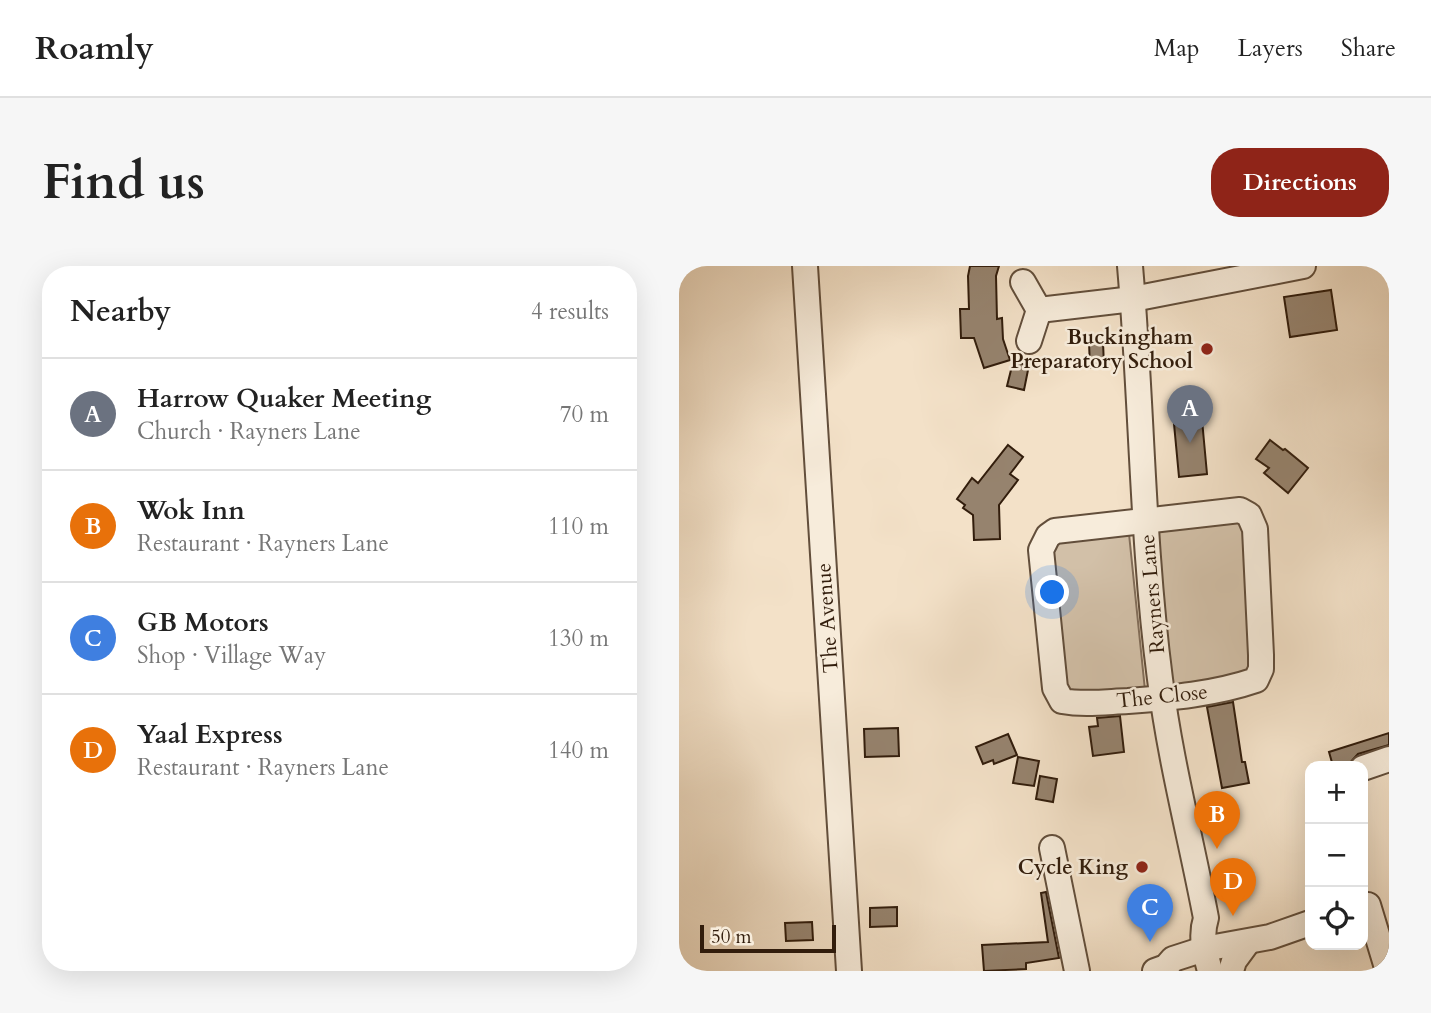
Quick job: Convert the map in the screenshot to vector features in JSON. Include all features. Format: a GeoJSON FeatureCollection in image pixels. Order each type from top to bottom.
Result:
{"type":"FeatureCollection","features":[{"type":"Feature","properties":{"kind":"street","name":"The Avenue"},"geometry":{"type":"LineString","coordinates":[[805,266],[849,971]]}},
{"type":"Feature","properties":{"kind":"street","name":"Rayners Lane"},"geometry":{"type":"LineString","coordinates":[[1130,266],[1146,522],[1163,699],[1206,918],[1202,930],[1207,960]]}},
{"type":"Feature","properties":{"kind":"street"},"geometry":{"type":"LineString","coordinates":[[1039,310],[1133,299],[1303,266]]}},
{"type":"Feature","properties":{"kind":"street"},"geometry":{"type":"LineString","coordinates":[[1023,282],[1039,310],[1029,341]]}},
{"type":"Feature","properties":{"kind":"street","name":"The Close"},"geometry":{"type":"LineString","coordinates":[[1240,510],[1249,515],[1255,529],[1261,655],[1261,670],[1257,680],[1237,687],[1163,699],[1080,704],[1062,701],[1055,688],[1041,550],[1048,536],[1055,531],[1240,510]]}},
{"type":"Feature","properties":{"kind":"street"},"geometry":{"type":"LineString","coordinates":[[1368,766],[1389,759]]}},
{"type":"Feature","properties":{"kind":"street"},"geometry":{"type":"LineString","coordinates":[[1052,848],[1077,971]]}},
{"type":"Feature","properties":{"kind":"street"},"geometry":{"type":"LineString","coordinates":[[1373,903],[1388,971]]}},
{"type":"Feature","properties":{"kind":"street"},"geometry":{"type":"LineString","coordinates":[[1206,918],[1240,942]]}},
{"type":"Feature","properties":{"kind":"street"},"geometry":{"type":"LineString","coordinates":[[1166,970],[1173,959],[1207,960],[1240,942],[1270,937],[1305,925]]}},
{"type":"Feature","properties":{"kind":"street"},"geometry":{"type":"LineString","coordinates":[[1231,971],[1240,942]]}},
{"type":"Feature","properties":{"kind":"shaded area"},"geometry":{"type":"Polygon","coordinates":[[[1249,515],[1261,669],[1171,698],[1154,521],[1249,515]]]}},
{"type":"Feature","properties":{"kind":"shaded area"},"geometry":{"type":"Polygon","coordinates":[[[1128,524],[1146,700],[1062,701],[1048,536],[1128,524]]]}},
{"type":"Feature","properties":{"kind":"building"},"geometry":{"type":"Polygon","coordinates":[[[970,266],[999,266],[996,276],[997,319],[1002,318],[1003,339],[1010,360],[984,368],[974,338],[961,338],[960,309],[969,309],[970,266]]]}},
{"type":"Feature","properties":{"kind":"building"},"geometry":{"type":"Polygon","coordinates":[[[1331,290],[1337,330],[1290,337],[1284,297],[1331,290]]]}},
{"type":"Feature","properties":{"kind":"building"},"geometry":{"type":"Polygon","coordinates":[[[1103,341],[1104,367],[1090,368],[1089,342],[1103,341]]]}},
{"type":"Feature","properties":{"kind":"building"},"geometry":{"type":"Polygon","coordinates":[[[1013,362],[1029,365],[1024,390],[1007,386],[1013,362]]]}},
{"type":"Feature","properties":{"kind":"building"},"geometry":{"type":"Polygon","coordinates":[[[1201,409],[1207,474],[1179,477],[1173,413],[1201,409]]]}},
{"type":"Feature","properties":{"kind":"building"},"geometry":{"type":"Polygon","coordinates":[[[1270,440],[1308,468],[1288,493],[1264,473],[1269,468],[1256,459],[1270,440]]]}},
{"type":"Feature","properties":{"kind":"building"},"geometry":{"type":"Polygon","coordinates":[[[1008,445],[1023,457],[1010,474],[1018,480],[999,505],[1000,539],[974,540],[973,515],[963,508],[965,505],[957,499],[972,478],[978,483],[1008,445]]]}},
{"type":"Feature","properties":{"kind":"building"},"geometry":{"type":"Polygon","coordinates":[[[1233,702],[1242,762],[1245,762],[1249,783],[1222,788],[1207,707],[1233,702]]]}},
{"type":"Feature","properties":{"kind":"building"},"geometry":{"type":"Polygon","coordinates":[[[1120,716],[1124,752],[1093,756],[1089,727],[1098,726],[1097,718],[1120,716]]]}},
{"type":"Feature","properties":{"kind":"building"},"geometry":{"type":"Polygon","coordinates":[[[898,728],[899,756],[865,757],[864,729],[898,728]]]}},
{"type":"Feature","properties":{"kind":"building"},"geometry":{"type":"Polygon","coordinates":[[[1389,733],[1389,745],[1358,754],[1352,761],[1332,761],[1329,752],[1389,733]]]}},
{"type":"Feature","properties":{"kind":"building"},"geometry":{"type":"Polygon","coordinates":[[[1008,734],[1017,755],[994,764],[993,760],[983,764],[976,747],[1008,734]]]}},
{"type":"Feature","properties":{"kind":"building"},"geometry":{"type":"Polygon","coordinates":[[[1018,757],[1039,761],[1034,786],[1013,783],[1018,757]]]}},
{"type":"Feature","properties":{"kind":"building"},"geometry":{"type":"Polygon","coordinates":[[[1040,776],[1057,779],[1053,802],[1036,799],[1040,776]]]}},
{"type":"Feature","properties":{"kind":"building"},"geometry":{"type":"Polygon","coordinates":[[[1046,892],[1059,958],[1026,963],[1026,969],[984,971],[982,945],[1048,942],[1041,893],[1046,892]]]}},
{"type":"Feature","properties":{"kind":"building"},"geometry":{"type":"Polygon","coordinates":[[[897,907],[897,926],[870,927],[870,908],[897,907]]]}},
{"type":"Feature","properties":{"kind":"building"},"geometry":{"type":"Polygon","coordinates":[[[812,922],[813,940],[786,941],[785,923],[812,922]]]}},
{"type":"Feature","properties":{"kind":"place","name":"Buckingham Preparatory School"},"geometry":{"type":"Point","coordinates":[1207,349]}},
{"type":"Feature","properties":{"kind":"place","name":"Harrow Quaker Meeting"},"geometry":{"type":"Point","coordinates":[1190,443]}},
{"type":"Feature","properties":{"kind":"place","name":"Wok Inn"},"geometry":{"type":"Point","coordinates":[1217,849]}},
{"type":"Feature","properties":{"kind":"place","name":"Cycle King"},"geometry":{"type":"Point","coordinates":[1142,867]}},
{"type":"Feature","properties":{"kind":"place","name":"Yaal Express"},"geometry":{"type":"Point","coordinates":[1233,916]}},
{"type":"Feature","properties":{"kind":"place","name":"GB Motors"},"geometry":{"type":"Point","coordinates":[1150,942]}}]}
